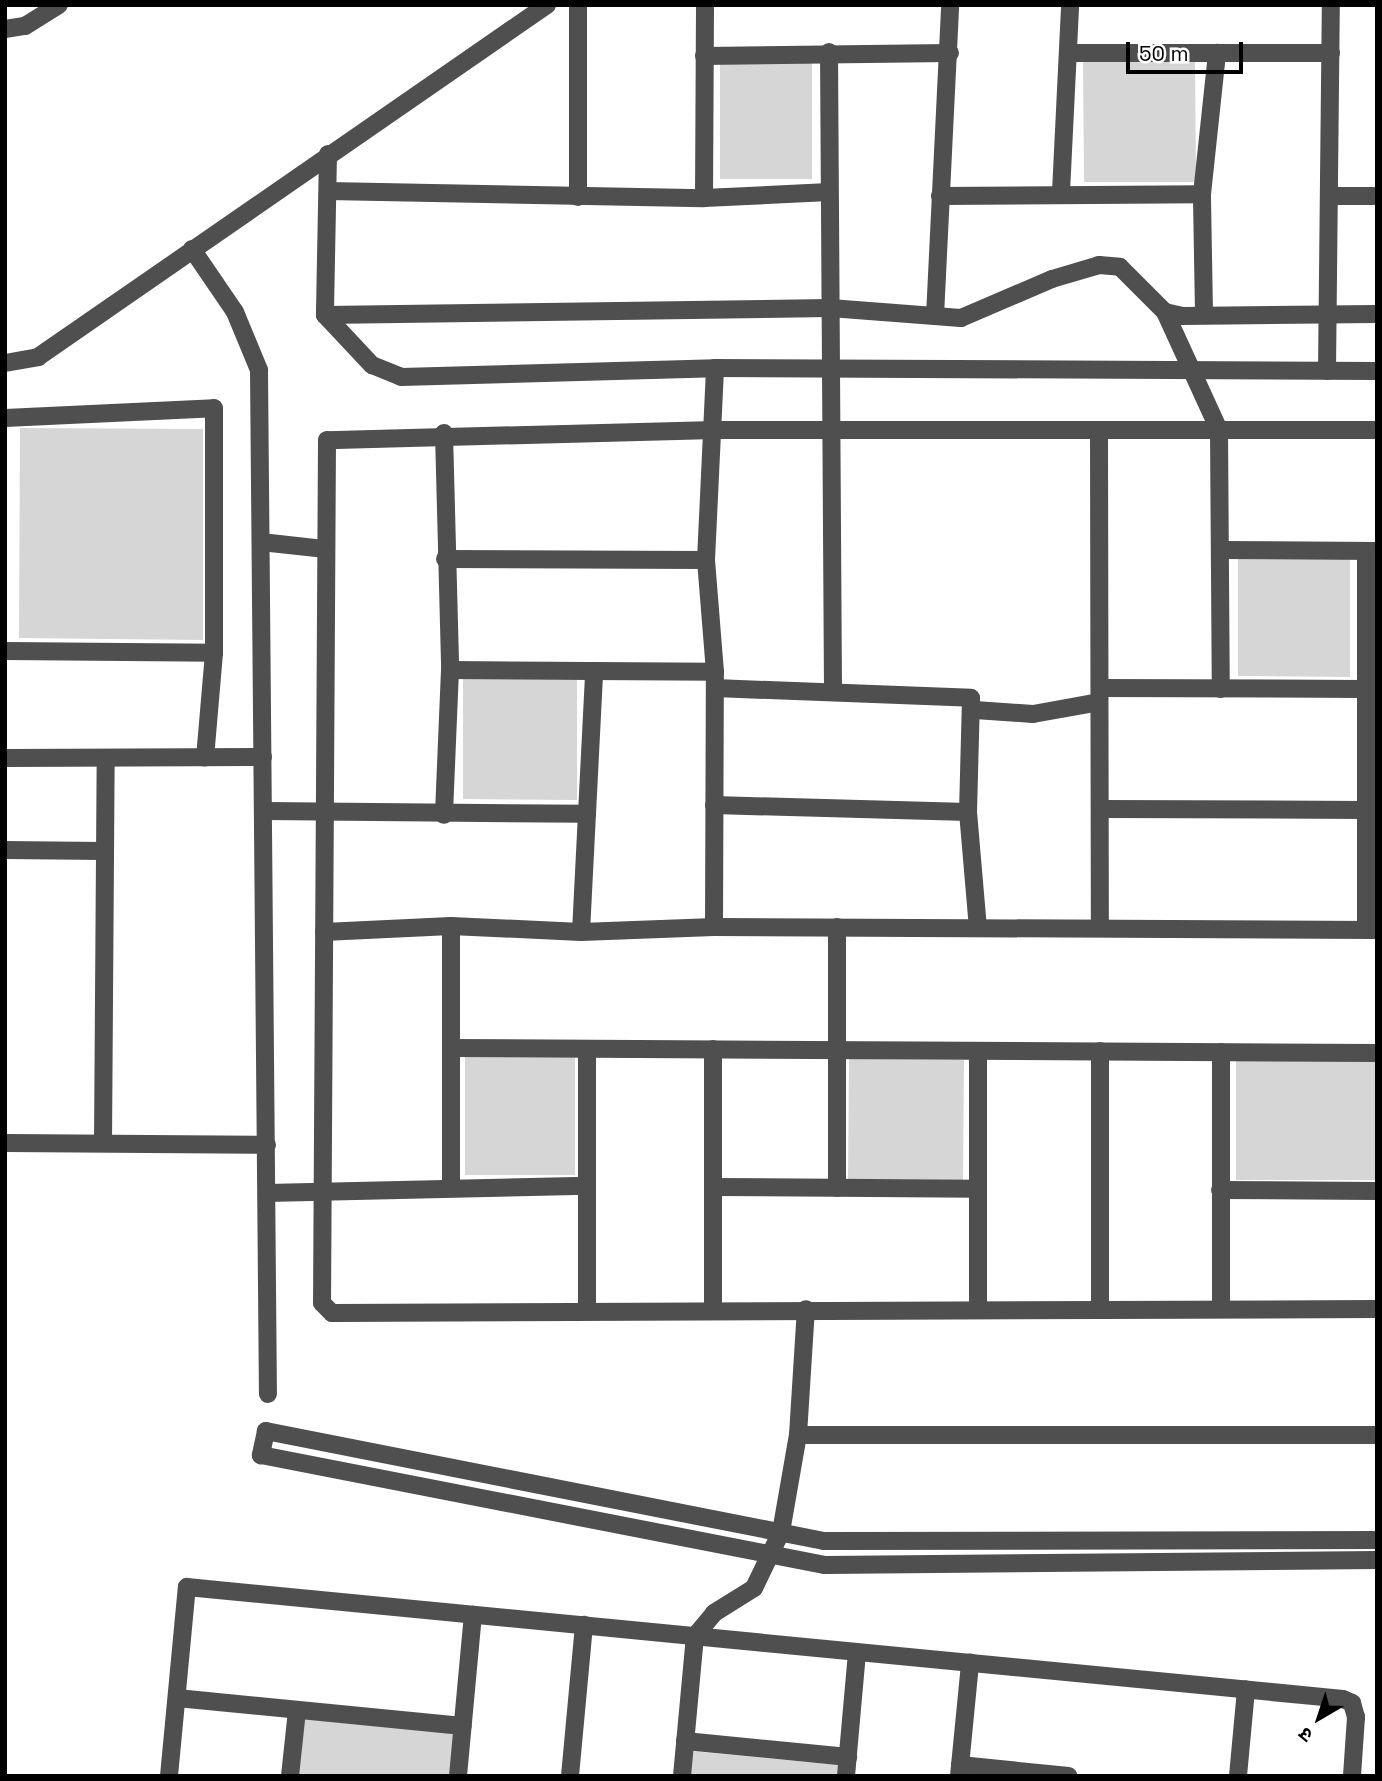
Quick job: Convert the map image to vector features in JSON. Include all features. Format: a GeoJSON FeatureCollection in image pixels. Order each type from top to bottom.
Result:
{"type":"FeatureCollection","features":[{"type":"Feature","properties":{"kind":"street"},"geometry":{"type":"LineString","coordinates":[[5,29],[24,26],[59,5]]}},
{"type":"Feature","properties":{"kind":"street"},"geometry":{"type":"LineString","coordinates":[[5,363],[38,357],[547,5]]}},
{"type":"Feature","properties":{"kind":"street"},"geometry":{"type":"LineString","coordinates":[[578,5],[578,197]]}},
{"type":"Feature","properties":{"kind":"street"},"geometry":{"type":"LineString","coordinates":[[704,198],[705,5]]}},
{"type":"Feature","properties":{"kind":"street"},"geometry":{"type":"LineString","coordinates":[[935,316],[950,53],[950,5]]}},
{"type":"Feature","properties":{"kind":"street"},"geometry":{"type":"LineString","coordinates":[[1061,192],[1070,53],[1070,5]]}},
{"type":"Feature","properties":{"kind":"street"},"geometry":{"type":"LineString","coordinates":[[1327,371],[1332,196],[1331,5]]}},
{"type":"Feature","properties":{"kind":"street"},"geometry":{"type":"LineString","coordinates":[[704,56],[829,52],[950,53]]}},
{"type":"Feature","properties":{"kind":"street"},"geometry":{"type":"LineString","coordinates":[[829,52],[833,689]]}},
{"type":"Feature","properties":{"kind":"street"},"geometry":{"type":"LineString","coordinates":[[1070,53],[1331,53]]}},
{"type":"Feature","properties":{"kind":"street"},"geometry":{"type":"LineString","coordinates":[[1204,313],[1202,194],[1217,53]]}},
{"type":"Feature","properties":{"kind":"street"},"geometry":{"type":"LineString","coordinates":[[328,154],[325,315],[372,365],[401,377],[715,368],[1377,371]]}},
{"type":"Feature","properties":{"kind":"street"},"geometry":{"type":"LineString","coordinates":[[328,191],[704,198],[829,192]]}},
{"type":"Feature","properties":{"kind":"street"},"geometry":{"type":"LineString","coordinates":[[940,196],[1061,192],[1202,194]]}},
{"type":"Feature","properties":{"kind":"street"},"geometry":{"type":"LineString","coordinates":[[1332,196],[1377,196]]}},
{"type":"Feature","properties":{"kind":"street"},"geometry":{"type":"LineString","coordinates":[[192,249],[235,312],[259,370],[268,1394]]}},
{"type":"Feature","properties":{"kind":"street"},"geometry":{"type":"LineString","coordinates":[[325,315],[830,308],[961,318],[980,313],[1052,279],[1099,265],[1120,267],[1165,312],[1195,371],[1219,430],[1221,689]]}},
{"type":"Feature","properties":{"kind":"street"},"geometry":{"type":"LineString","coordinates":[[1165,312],[1377,314]]}},
{"type":"Feature","properties":{"kind":"street"},"geometry":{"type":"LineString","coordinates":[[715,368],[715,430],[706,560],[715,680],[715,927]]}},
{"type":"Feature","properties":{"kind":"street"},"geometry":{"type":"LineString","coordinates":[[5,418],[214,408],[214,653],[205,758]]}},
{"type":"Feature","properties":{"kind":"street"},"geometry":{"type":"LineString","coordinates":[[1377,430],[715,430],[444,433],[327,440],[324,549],[326,815],[322,1303],[332,1313],[587,1309],[1377,1309]]}},
{"type":"Feature","properties":{"kind":"street"},"geometry":{"type":"LineString","coordinates":[[1099,430],[1100,929]]}},
{"type":"Feature","properties":{"kind":"street"},"geometry":{"type":"LineString","coordinates":[[444,433],[445,559],[450,670],[444,816]]}},
{"type":"Feature","properties":{"kind":"street"},"geometry":{"type":"LineString","coordinates":[[261,542],[324,549]]}},
{"type":"Feature","properties":{"kind":"street"},"geometry":{"type":"LineString","coordinates":[[324,932],[451,926],[580,932],[715,927],[1371,930],[1366,810],[1366,689],[1371,551],[1220,550]]}},
{"type":"Feature","properties":{"kind":"street"},"geometry":{"type":"LineString","coordinates":[[445,559],[706,560]]}},
{"type":"Feature","properties":{"kind":"street"},"geometry":{"type":"LineString","coordinates":[[5,652],[214,653]]}},
{"type":"Feature","properties":{"kind":"street"},"geometry":{"type":"LineString","coordinates":[[450,670],[594,671],[833,689],[957,694],[971,698],[975,710],[968,812],[978,928]]}},
{"type":"Feature","properties":{"kind":"street"},"geometry":{"type":"LineString","coordinates":[[580,932],[594,671]]}},
{"type":"Feature","properties":{"kind":"street"},"geometry":{"type":"LineString","coordinates":[[975,710],[1033,714],[1100,695],[1221,689],[1366,689]]}},
{"type":"Feature","properties":{"kind":"street"},"geometry":{"type":"LineString","coordinates":[[5,758],[263,757]]}},
{"type":"Feature","properties":{"kind":"street"},"geometry":{"type":"LineString","coordinates":[[103,1143],[103,850],[106,758]]}},
{"type":"Feature","properties":{"kind":"street"},"geometry":{"type":"LineString","coordinates":[[715,805],[968,812]]}},
{"type":"Feature","properties":{"kind":"street"},"geometry":{"type":"LineString","coordinates":[[1100,809],[1366,810]]}},
{"type":"Feature","properties":{"kind":"street"},"geometry":{"type":"LineString","coordinates":[[264,811],[326,815],[586,814]]}},
{"type":"Feature","properties":{"kind":"street"},"geometry":{"type":"LineString","coordinates":[[5,850],[103,850]]}},
{"type":"Feature","properties":{"kind":"street"},"geometry":{"type":"LineString","coordinates":[[451,926],[451,1185]]}},
{"type":"Feature","properties":{"kind":"street"},"geometry":{"type":"LineString","coordinates":[[837,927],[837,1188]]}},
{"type":"Feature","properties":{"kind":"street"},"geometry":{"type":"LineString","coordinates":[[451,1048],[1377,1053]]}},
{"type":"Feature","properties":{"kind":"street"},"geometry":{"type":"LineString","coordinates":[[587,1049],[587,1309]]}},
{"type":"Feature","properties":{"kind":"street"},"geometry":{"type":"LineString","coordinates":[[713,1049],[713,1309]]}},
{"type":"Feature","properties":{"kind":"street"},"geometry":{"type":"LineString","coordinates":[[978,1051],[978,1309]]}},
{"type":"Feature","properties":{"kind":"street"},"geometry":{"type":"LineString","coordinates":[[1100,1051],[1100,1309]]}},
{"type":"Feature","properties":{"kind":"street"},"geometry":{"type":"LineString","coordinates":[[1220,1309],[1221,1052]]}},
{"type":"Feature","properties":{"kind":"street"},"geometry":{"type":"LineString","coordinates":[[5,1143],[267,1144]]}},
{"type":"Feature","properties":{"kind":"street"},"geometry":{"type":"LineString","coordinates":[[267,1193],[324,1193],[451,1185],[587,1186]]}},
{"type":"Feature","properties":{"kind":"street"},"geometry":{"type":"LineString","coordinates":[[713,1187],[978,1189]]}},
{"type":"Feature","properties":{"kind":"street"},"geometry":{"type":"LineString","coordinates":[[1220,1190],[1377,1191]]}},
{"type":"Feature","properties":{"kind":"street"},"geometry":{"type":"LineString","coordinates":[[682,1776],[695,1636],[714,1613],[754,1588],[774,1555],[781,1532],[798,1435],[806,1309]]}},
{"type":"Feature","properties":{"kind":"street"},"geometry":{"type":"LineString","coordinates":[[1377,1540],[824,1541],[266,1431],[261,1455],[825,1564],[1377,1560]]}},
{"type":"Feature","properties":{"kind":"street"},"geometry":{"type":"LineString","coordinates":[[798,1435],[1377,1435]]}},
{"type":"Feature","properties":{"kind":"street"},"geometry":{"type":"LineString","coordinates":[[169,1776],[187,1587],[1246,1689],[1352,1703],[1352,1776]]}},
{"type":"Feature","properties":{"kind":"street"},"geometry":{"type":"LineString","coordinates":[[458,1776],[473,1615]]}},
{"type":"Feature","properties":{"kind":"street"},"geometry":{"type":"LineString","coordinates":[[570,1776],[584,1625]]}},
{"type":"Feature","properties":{"kind":"street"},"geometry":{"type":"LineString","coordinates":[[846,1776],[858,1652]]}},
{"type":"Feature","properties":{"kind":"street"},"geometry":{"type":"LineString","coordinates":[[970,1662],[960,1770],[1068,1776]]}},
{"type":"Feature","properties":{"kind":"street"},"geometry":{"type":"LineString","coordinates":[[1238,1776],[1246,1689]]}},
{"type":"Feature","properties":{"kind":"street"},"geometry":{"type":"LineString","coordinates":[[177,1698],[463,1726]]}},
{"type":"Feature","properties":{"kind":"street"},"geometry":{"type":"LineString","coordinates":[[290,1776],[297,1710]]}},
{"type":"Feature","properties":{"kind":"street"},"geometry":{"type":"LineString","coordinates":[[685,1741],[848,1757]]}},
{"type":"Feature","properties":{"kind":"shaded area"},"geometry":{"type":"Polygon","coordinates":[[[720,58],[812,58],[812,179],[720,179],[720,58]]]}},
{"type":"Feature","properties":{"kind":"shaded area"},"geometry":{"type":"Polygon","coordinates":[[[1083,59],[1195,60],[1196,182],[1084,182],[1083,59]]]}},
{"type":"Feature","properties":{"kind":"shaded area"},"geometry":{"type":"Polygon","coordinates":[[[20,428],[203,429],[203,640],[19,638],[20,428]]]}},
{"type":"Feature","properties":{"kind":"shaded area"},"geometry":{"type":"Polygon","coordinates":[[[1238,558],[1350,559],[1350,677],[1238,676],[1238,558]]]}},
{"type":"Feature","properties":{"kind":"shaded area"},"geometry":{"type":"Polygon","coordinates":[[[463,679],[577,680],[577,800],[463,799],[463,679]]]}},
{"type":"Feature","properties":{"kind":"shaded area"},"geometry":{"type":"Polygon","coordinates":[[[465,1056],[575,1057],[575,1175],[465,1175],[465,1056]]]}},
{"type":"Feature","properties":{"kind":"shaded area"},"geometry":{"type":"Polygon","coordinates":[[[1236,1058],[1377,1059],[1377,1180],[1236,1180],[1236,1058]]]}},
{"type":"Feature","properties":{"kind":"shaded area"},"geometry":{"type":"Polygon","coordinates":[[[849,1059],[964,1060],[963,1180],[848,1179],[849,1059]]]}},
{"type":"Feature","properties":{"kind":"shaded area"},"geometry":{"type":"Polygon","coordinates":[[[304,1716],[456,1730],[451,1776],[298,1776],[304,1716]]]}},
{"type":"Feature","properties":{"kind":"shaded area"},"geometry":{"type":"Polygon","coordinates":[[[691,1751],[839,1765],[838,1776],[689,1776],[691,1751]]]}}]}
